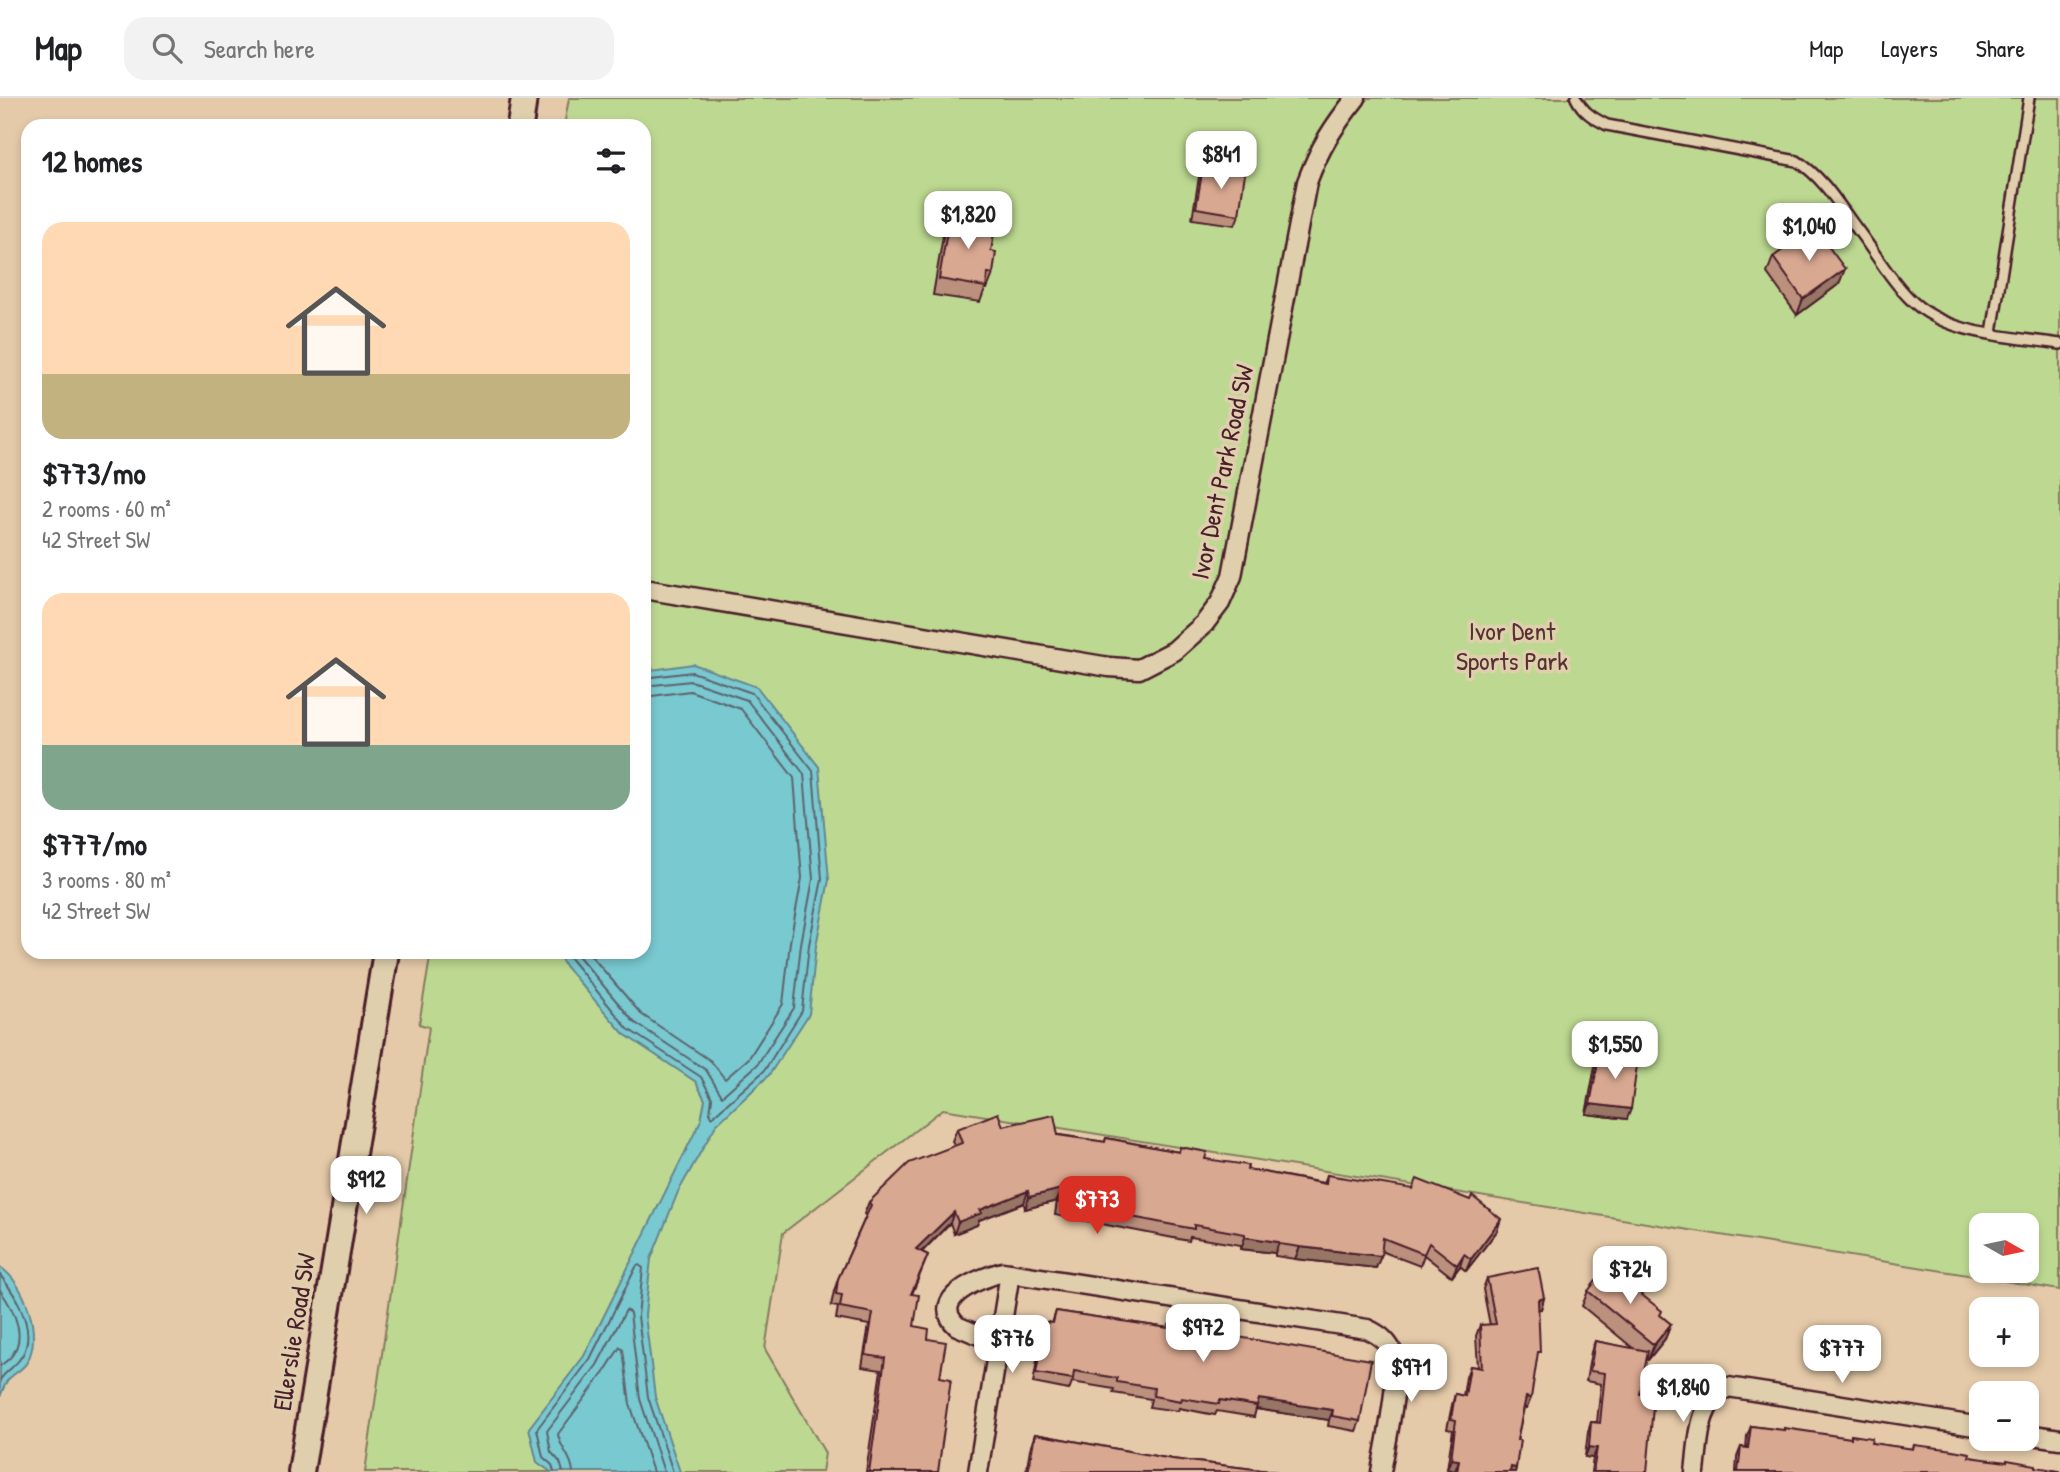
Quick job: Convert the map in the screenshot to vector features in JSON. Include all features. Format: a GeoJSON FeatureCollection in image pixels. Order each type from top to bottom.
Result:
{"type":"FeatureCollection","features":[{"type":"Feature","properties":{"kind":"main road"},"geometry":{"type":"LineString","coordinates":[[521,119],[524,98]]}},
{"type":"Feature","properties":{"kind":"main road","name":"Ellerslie Road SW"},"geometry":{"type":"LineString","coordinates":[[301,1472],[385,959]]}},
{"type":"Feature","properties":{"kind":"street","name":"Ivor Dent Park Road SW"},"geometry":{"type":"LineString","coordinates":[[651,590],[1109,667],[1139,669],[1174,651],[1204,624],[1220,603],[1232,576],[1307,182],[1320,149],[1356,98]]}},
{"type":"Feature","properties":{"kind":"street"},"geometry":{"type":"LineString","coordinates":[[998,1343],[957,1326],[949,1314],[950,1305],[957,1293],[967,1286],[995,1274],[1010,1273],[1367,1329],[1377,1333],[1394,1354],[1396,1375],[1381,1472]]}},
{"type":"Feature","properties":{"kind":"street"},"geometry":{"type":"LineString","coordinates":[[978,1472],[1010,1273]]}},
{"type":"Feature","properties":{"kind":"street"},"geometry":{"type":"LineString","coordinates":[[1695,1472],[1705,1409],[1715,1396],[1728,1387],[1969,1425]]}},
{"type":"Feature","properties":{"kind":"street"},"geometry":{"type":"LineString","coordinates":[[2039,1436],[2060,1440]]}},
{"type":"Feature","properties":{"kind":"lane"},"geometry":{"type":"LineString","coordinates":[[1576,98],[1581,108],[1607,125],[1797,161],[1811,170],[1828,190],[1909,298],[1929,313],[1951,324],[2060,344]]}},
{"type":"Feature","properties":{"kind":"lane"},"geometry":{"type":"LineString","coordinates":[[1992,333],[2029,98]]}},
{"type":"Feature","properties":{"kind":"green space","name":"Ivor Dent Sports Park"},"geometry":{"type":"Polygon","coordinates":[[[569,98],[2060,98],[2060,1290],[2017,1283],[2039,1283],[2039,1213],[1969,1213],[1969,1275],[943,1109],[783,1233],[765,1349],[825,1453],[822,1472],[365,1472],[429,1027],[419,1024],[430,959],[651,959],[651,119],[565,119],[569,98]]]}},
{"type":"Feature","properties":{"kind":"water"},"geometry":{"type":"Polygon","coordinates":[[[693,664],[757,687],[819,767],[829,880],[816,946],[809,1014],[769,1075],[716,1125],[678,1192],[651,1259],[645,1315],[655,1397],[680,1472],[551,1472],[537,1462],[529,1428],[584,1356],[701,1120],[705,1100],[696,1082],[624,1034],[561,959],[651,959],[651,670],[693,664]]]}},
{"type":"Feature","properties":{"kind":"water"},"geometry":{"type":"Polygon","coordinates":[[[0,1267],[24,1297],[33,1338],[27,1362],[7,1381],[0,1397],[0,1267]]]}},
{"type":"Feature","properties":{"kind":"building"},"geometry":{"type":"Polygon","coordinates":[[[1203,167],[1245,173],[1239,215],[1196,208],[1203,167]]]}},
{"type":"Feature","properties":{"kind":"building"},"geometry":{"type":"Polygon","coordinates":[[[950,214],[996,222],[991,251],[996,252],[993,274],[988,273],[986,287],[939,279],[950,214]]]}},
{"type":"Feature","properties":{"kind":"building"},"geometry":{"type":"Polygon","coordinates":[[[1814,227],[1845,269],[1803,299],[1773,257],[1814,227]]]}},
{"type":"Feature","properties":{"kind":"building"},"geometry":{"type":"Polygon","coordinates":[[[1600,1052],[1638,1058],[1631,1109],[1590,1104],[1600,1052]]]}},
{"type":"Feature","properties":{"kind":"building"},"geometry":{"type":"Polygon","coordinates":[[[998,1113],[1003,1126],[1054,1115],[1058,1135],[1105,1142],[1106,1138],[1179,1152],[1180,1147],[1207,1152],[1205,1159],[1248,1165],[1247,1169],[1326,1184],[1327,1175],[1413,1189],[1417,1179],[1470,1200],[1472,1196],[1501,1219],[1471,1259],[1464,1254],[1457,1265],[1429,1243],[1424,1254],[1383,1238],[1381,1256],[1279,1244],[1245,1237],[1245,1234],[1194,1225],[1194,1229],[1059,1203],[1061,1189],[1029,1197],[1028,1191],[958,1222],[954,1212],[916,1249],[928,1255],[911,1294],[919,1295],[914,1326],[929,1329],[928,1339],[946,1342],[940,1377],[951,1379],[938,1472],[869,1472],[885,1358],[866,1355],[873,1313],[840,1307],[842,1295],[836,1294],[838,1279],[871,1205],[869,1202],[909,1163],[962,1143],[957,1129],[998,1113]]]}},
{"type":"Feature","properties":{"kind":"building"},"geometry":{"type":"Polygon","coordinates":[[[1607,1267],[1662,1311],[1660,1315],[1671,1324],[1654,1345],[1588,1291],[1607,1267]]]}},
{"type":"Feature","properties":{"kind":"building"},"geometry":{"type":"Polygon","coordinates":[[[1538,1268],[1544,1298],[1538,1300],[1540,1352],[1531,1398],[1526,1397],[1517,1440],[1520,1440],[1516,1468],[1511,1467],[1510,1472],[1457,1472],[1459,1460],[1451,1459],[1456,1420],[1451,1419],[1455,1394],[1465,1396],[1470,1366],[1482,1368],[1480,1325],[1496,1324],[1487,1278],[1538,1268]]]}},
{"type":"Feature","properties":{"kind":"building"},"geometry":{"type":"Polygon","coordinates":[[[1056,1311],[1169,1328],[1169,1325],[1210,1330],[1371,1360],[1360,1421],[1332,1416],[1333,1410],[1259,1399],[1257,1406],[1220,1400],[1219,1404],[1182,1398],[1181,1401],[1153,1396],[1154,1388],[1074,1371],[1073,1379],[1036,1373],[1045,1322],[1053,1323],[1056,1311]]]}},
{"type":"Feature","properties":{"kind":"building"},"geometry":{"type":"Polygon","coordinates":[[[1595,1341],[1648,1351],[1640,1394],[1654,1396],[1647,1472],[1593,1472],[1597,1448],[1589,1447],[1591,1422],[1600,1423],[1605,1373],[1590,1371],[1595,1341]]]}},
{"type":"Feature","properties":{"kind":"building"},"geometry":{"type":"Polygon","coordinates":[[[1751,1426],[1851,1438],[1851,1435],[1872,1438],[1871,1443],[1913,1449],[1914,1445],[1947,1449],[1970,1453],[1969,1457],[2007,1460],[2060,1472],[1738,1472],[1741,1447],[1748,1448],[1751,1426]]]}},
{"type":"Feature","properties":{"kind":"building"},"geometry":{"type":"Polygon","coordinates":[[[1035,1434],[1172,1459],[1278,1472],[1028,1472],[1035,1434]]]}}]}
